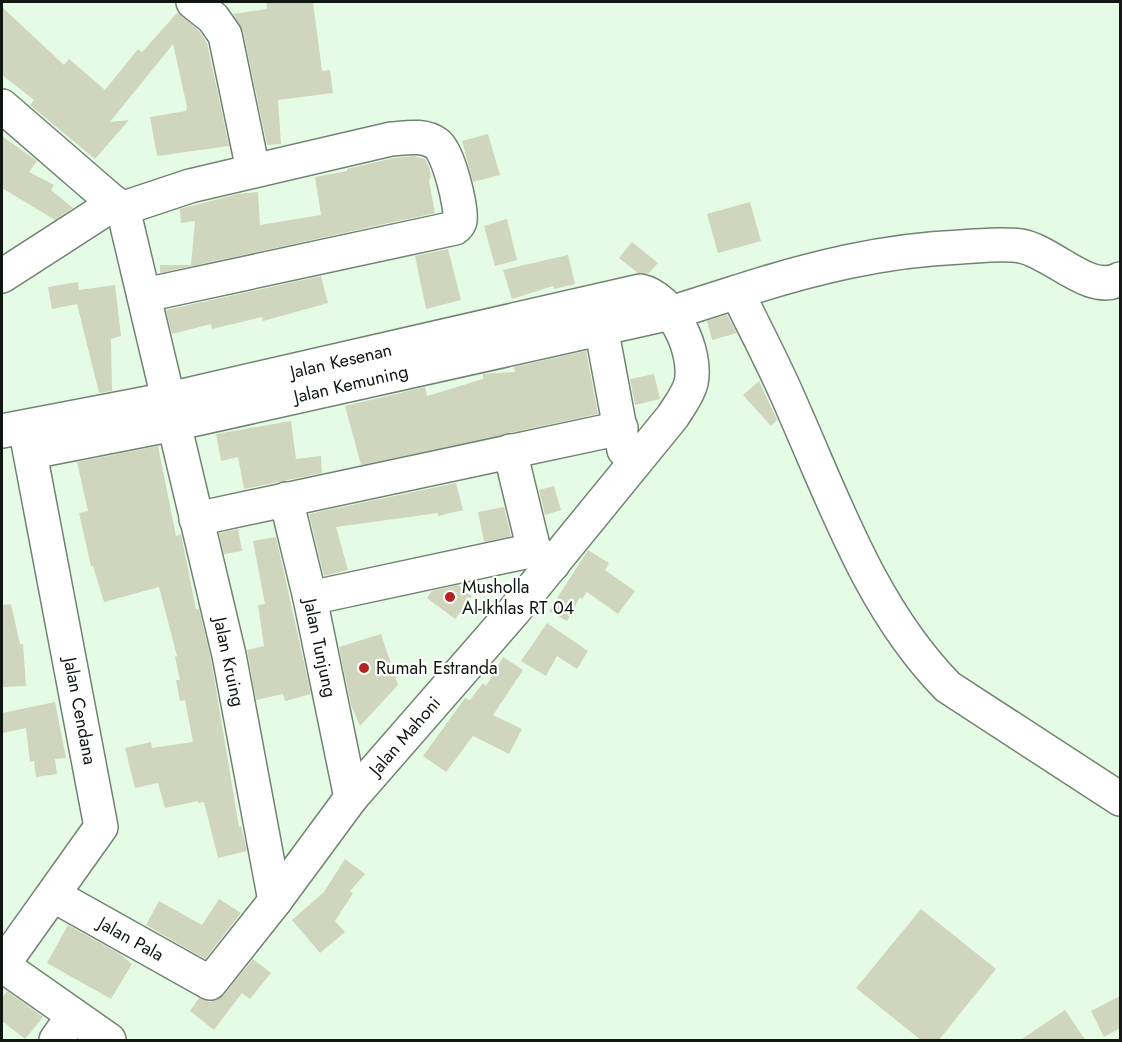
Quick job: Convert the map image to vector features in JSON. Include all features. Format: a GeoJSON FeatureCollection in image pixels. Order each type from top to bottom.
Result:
{"type":"FeatureCollection","features":[{"type":"Feature","properties":{"kind":"street"},"geometry":{"type":"LineString","coordinates":[[193,2],[213,18],[225,35],[253,170]]}},
{"type":"Feature","properties":{"kind":"street"},"geometry":{"type":"LineString","coordinates":[[2,106],[118,206]]}},
{"type":"Feature","properties":{"kind":"street"},"geometry":{"type":"LineString","coordinates":[[2,276],[118,206],[253,170],[391,139],[420,137],[433,141],[444,150],[460,222],[449,230],[145,295]]}},
{"type":"Feature","properties":{"kind":"street","name":"Jalan Kruing"},"geometry":{"type":"LineString","coordinates":[[118,206],[145,295],[229,655],[275,901]]}},
{"type":"Feature","properties":{"kind":"street","name":"Jalan Kemuning"},"geometry":{"type":"LineString","coordinates":[[172,412],[671,313],[791,274],[861,257],[921,248],[1020,246],[1041,252],[1088,280],[1102,285],[1120,279]]}},
{"type":"Feature","properties":{"kind":"street","name":"Jalan Kesenan"},"geometry":{"type":"LineString","coordinates":[[19,437],[172,412],[640,291],[654,296],[671,313]]}},
{"type":"Feature","properties":{"kind":"street"},"geometry":{"type":"LineString","coordinates":[[737,292],[793,407],[854,549],[929,667],[948,687],[1120,799]]}},
{"type":"Feature","properties":{"kind":"street","name":"Jalan Mahoni"},"geometry":{"type":"LineString","coordinates":[[210,983],[275,901],[351,798],[543,557],[593,517],[627,470],[673,416],[691,383],[691,358],[671,313]]}},
{"type":"Feature","properties":{"kind":"street"},"geometry":{"type":"LineString","coordinates":[[602,327],[627,470]]}},
{"type":"Feature","properties":{"kind":"street"},"geometry":{"type":"LineString","coordinates":[[196,519],[621,428]]}},
{"type":"Feature","properties":{"kind":"street","name":"Jalan Cendana"},"geometry":{"type":"LineString","coordinates":[[2,965],[102,827],[19,437]]}},
{"type":"Feature","properties":{"kind":"street"},"geometry":{"type":"LineString","coordinates":[[310,598],[543,557],[510,451]]}},
{"type":"Feature","properties":{"kind":"street","name":"Jalan Tunjung"},"geometry":{"type":"LineString","coordinates":[[286,499],[310,598],[351,798]]}},
{"type":"Feature","properties":{"kind":"street","name":"Jalan Pala"},"geometry":{"type":"LineString","coordinates":[[53,895],[210,983]]}},
{"type":"Feature","properties":{"kind":"street"},"geometry":{"type":"LineString","coordinates":[[2,965],[64,1029],[109,1041]]}},
{"type":"Feature","properties":{"kind":"building"},"geometry":{"type":"Polygon","coordinates":[[[266,2],[313,2],[322,71],[330,70],[333,93],[278,100],[281,144],[267,145],[243,31],[233,14],[267,9],[266,2]]]}},
{"type":"Feature","properties":{"kind":"building"},"geometry":{"type":"Polygon","coordinates":[[[2,7],[64,65],[69,59],[105,90],[138,49],[142,52],[178,12],[199,31],[207,43],[229,146],[157,156],[150,117],[186,111],[187,107],[173,44],[110,122],[129,120],[95,159],[30,105],[34,100],[2,75],[2,7]]]}},
{"type":"Feature","properties":{"kind":"building"},"geometry":{"type":"Polygon","coordinates":[[[488,134],[500,175],[473,182],[462,141],[488,134]]]}},
{"type":"Feature","properties":{"kind":"building"},"geometry":{"type":"Polygon","coordinates":[[[2,136],[37,161],[29,172],[54,185],[51,190],[73,208],[55,220],[2,188],[2,136]]]}},
{"type":"Feature","properties":{"kind":"building"},"geometry":{"type":"Polygon","coordinates":[[[414,156],[425,159],[429,167],[431,176],[429,181],[435,213],[160,273],[160,265],[191,265],[195,221],[181,223],[180,209],[238,194],[258,192],[260,225],[321,215],[315,177],[394,158],[414,156]]]}},
{"type":"Feature","properties":{"kind":"building"},"geometry":{"type":"Polygon","coordinates":[[[750,202],[761,241],[718,253],[707,214],[750,202]]]}},
{"type":"Feature","properties":{"kind":"building"},"geometry":{"type":"Polygon","coordinates":[[[507,219],[517,260],[495,266],[484,226],[507,219]]]}},
{"type":"Feature","properties":{"kind":"building"},"geometry":{"type":"Polygon","coordinates":[[[632,242],[658,263],[648,274],[638,273],[619,258],[632,242]]]}},
{"type":"Feature","properties":{"kind":"building"},"geometry":{"type":"Polygon","coordinates":[[[448,249],[461,300],[426,309],[415,256],[448,249]]]}},
{"type":"Feature","properties":{"kind":"building"},"geometry":{"type":"Polygon","coordinates":[[[568,255],[575,284],[554,289],[553,286],[512,299],[503,270],[568,255]]]}},
{"type":"Feature","properties":{"kind":"building"},"geometry":{"type":"Polygon","coordinates":[[[321,276],[328,303],[263,321],[262,317],[212,329],[211,324],[172,334],[166,310],[321,276]]]}},
{"type":"Feature","properties":{"kind":"building"},"geometry":{"type":"Polygon","coordinates":[[[78,282],[79,290],[115,285],[121,336],[111,339],[112,391],[99,393],[77,304],[52,309],[48,287],[78,282]]]}},
{"type":"Feature","properties":{"kind":"building"},"geometry":{"type":"Polygon","coordinates":[[[727,315],[737,333],[712,340],[707,321],[727,315]]]}},
{"type":"Feature","properties":{"kind":"building"},"geometry":{"type":"Polygon","coordinates":[[[586,351],[598,414],[361,465],[345,406],[425,387],[427,396],[483,379],[483,374],[515,372],[514,367],[586,351]]]}},
{"type":"Feature","properties":{"kind":"building"},"geometry":{"type":"Polygon","coordinates":[[[654,374],[660,399],[635,405],[630,379],[654,374]]]}},
{"type":"Feature","properties":{"kind":"building"},"geometry":{"type":"Polygon","coordinates":[[[759,381],[777,420],[771,426],[743,395],[759,381]]]}},
{"type":"Feature","properties":{"kind":"building"},"geometry":{"type":"Polygon","coordinates":[[[291,421],[296,459],[321,456],[322,473],[244,489],[238,457],[221,461],[216,434],[291,421]]]}},
{"type":"Feature","properties":{"kind":"building"},"geometry":{"type":"Polygon","coordinates":[[[158,446],[176,536],[181,534],[196,609],[199,609],[211,659],[239,827],[241,826],[247,851],[218,858],[204,802],[198,803],[198,801],[165,808],[158,783],[135,788],[125,748],[151,742],[152,748],[193,742],[185,700],[180,701],[176,680],[180,680],[175,657],[177,656],[159,587],[104,602],[93,566],[91,566],[79,513],[88,511],[77,462],[158,446]]]}},
{"type":"Feature","properties":{"kind":"building"},"geometry":{"type":"Polygon","coordinates":[[[456,483],[463,510],[438,516],[438,513],[336,527],[348,570],[324,576],[309,514],[456,483]]]}},
{"type":"Feature","properties":{"kind":"building"},"geometry":{"type":"Polygon","coordinates":[[[554,486],[561,510],[545,515],[539,490],[554,486]]]}},
{"type":"Feature","properties":{"kind":"building"},"geometry":{"type":"Polygon","coordinates":[[[504,507],[511,536],[484,542],[478,512],[504,507]]]}},
{"type":"Feature","properties":{"kind":"building"},"geometry":{"type":"Polygon","coordinates":[[[238,529],[242,551],[224,554],[219,533],[238,529]]]}},
{"type":"Feature","properties":{"kind":"building"},"geometry":{"type":"Polygon","coordinates":[[[276,537],[311,694],[285,701],[283,694],[256,700],[247,650],[264,646],[258,605],[265,604],[253,541],[276,537]]]}},
{"type":"Feature","properties":{"kind":"building"},"geometry":{"type":"Polygon","coordinates":[[[588,550],[609,563],[605,570],[635,591],[618,614],[587,592],[582,599],[580,597],[567,621],[549,611],[588,550]]]}},
{"type":"Feature","properties":{"kind":"building","name":"Musholla Al-Ikhlas RT 04"},"geometry":{"type":"Polygon","coordinates":[[[458,585],[472,596],[455,619],[427,598],[432,591],[458,585]]]}},
{"type":"Feature","properties":{"kind":"building"},"geometry":{"type":"Polygon","coordinates":[[[11,604],[20,644],[23,644],[26,686],[2,687],[2,605],[11,604]]]}},
{"type":"Feature","properties":{"kind":"building"},"geometry":{"type":"Polygon","coordinates":[[[547,623],[588,651],[577,669],[557,656],[546,676],[521,661],[547,623]]]}},
{"type":"Feature","properties":{"kind":"building","name":"Rumah Estranda"},"geometry":{"type":"Polygon","coordinates":[[[381,634],[398,685],[360,726],[351,705],[339,647],[381,634]]]}},
{"type":"Feature","properties":{"kind":"building"},"geometry":{"type":"Polygon","coordinates":[[[503,657],[523,670],[493,715],[522,729],[509,754],[473,736],[446,772],[423,756],[465,698],[470,700],[483,683],[486,686],[503,657]]]}},
{"type":"Feature","properties":{"kind":"building"},"geometry":{"type":"Polygon","coordinates":[[[55,702],[66,758],[55,759],[57,774],[36,777],[34,761],[30,762],[26,728],[2,733],[2,713],[55,702]]]}},
{"type":"Feature","properties":{"kind":"building"},"geometry":{"type":"Polygon","coordinates":[[[345,859],[365,874],[350,891],[353,893],[335,921],[345,932],[320,953],[292,920],[324,892],[345,859]]]}},
{"type":"Feature","properties":{"kind":"building"},"geometry":{"type":"Polygon","coordinates":[[[219,899],[241,913],[205,959],[146,925],[159,901],[202,925],[219,899]]]}},
{"type":"Feature","properties":{"kind":"building"},"geometry":{"type":"Polygon","coordinates":[[[921,909],[996,969],[938,1041],[922,1041],[856,988],[921,909]]]}},
{"type":"Feature","properties":{"kind":"building"},"geometry":{"type":"Polygon","coordinates":[[[68,925],[120,954],[132,964],[111,999],[47,963],[68,925]]]}},
{"type":"Feature","properties":{"kind":"building"},"geometry":{"type":"Polygon","coordinates":[[[253,959],[271,973],[250,999],[242,993],[214,1030],[190,1011],[199,998],[210,1002],[224,995],[253,959]]]}},
{"type":"Feature","properties":{"kind":"building"},"geometry":{"type":"Polygon","coordinates":[[[7,991],[43,1017],[25,1039],[2,1021],[2,998],[7,991]]]}},
{"type":"Feature","properties":{"kind":"building"},"geometry":{"type":"Polygon","coordinates":[[[1120,996],[1120,1028],[1104,1037],[1091,1011],[1120,996]]]}},
{"type":"Feature","properties":{"kind":"building"},"geometry":{"type":"Polygon","coordinates":[[[1065,1010],[1086,1041],[1019,1041],[1065,1010]]]}},
{"type":"Feature","properties":{"kind":"place","name":"Musholla Al-Ikhlas RT 04"},"geometry":{"type":"Point","coordinates":[450,597]}},
{"type":"Feature","properties":{"kind":"place","name":"Rumah Estranda"},"geometry":{"type":"Point","coordinates":[364,668]}}]}
